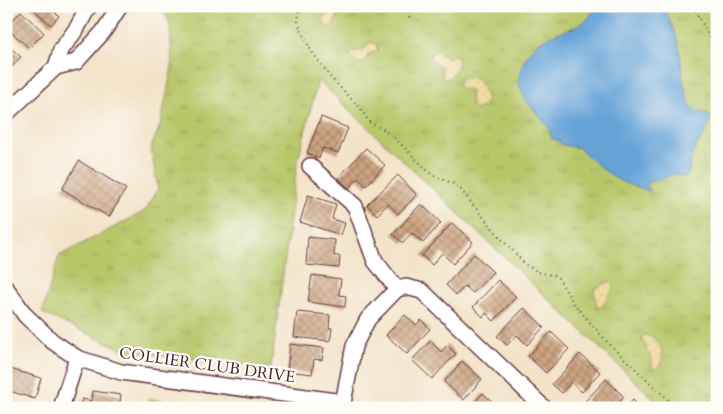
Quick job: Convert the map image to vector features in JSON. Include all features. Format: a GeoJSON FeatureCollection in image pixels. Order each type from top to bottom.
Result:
{"type":"FeatureCollection","features":[{"type":"Feature","properties":{"kind":"street"},"geometry":{"type":"LineString","coordinates":[[56,67],[61,50],[77,28],[89,6]]}},
{"type":"Feature","properties":{"kind":"street"},"geometry":{"type":"LineString","coordinates":[[6,114],[56,67],[76,62],[103,32],[120,6]]}},
{"type":"Feature","properties":{"kind":"street"},"geometry":{"type":"LineString","coordinates":[[310,166],[355,206],[375,261],[397,289]]}},
{"type":"Feature","properties":{"kind":"street"},"geometry":{"type":"LineString","coordinates":[[343,405],[354,346],[368,319],[397,289],[406,286],[422,291],[544,408]]}},
{"type":"Feature","properties":{"kind":"street","name":"COLLIER CLUB DRIVE"},"geometry":{"type":"LineString","coordinates":[[6,288],[25,315],[52,341],[77,358],[121,372],[343,405]]}},
{"type":"Feature","properties":{"kind":"street"},"geometry":{"type":"LineString","coordinates":[[61,408],[77,358]]}},
{"type":"Feature","properties":{"kind":"path"},"geometry":{"type":"LineString","coordinates":[[300,6],[300,28],[310,49],[331,78],[361,109],[369,122],[383,129],[400,143],[432,176],[454,184],[460,189],[498,236],[526,264],[538,272],[557,276],[574,304],[608,343],[677,408]]}},
{"type":"Feature","properties":{"kind":"path"},"geometry":{"type":"LineString","coordinates":[[409,18],[411,6]]}},
{"type":"Feature","properties":{"kind":"path"},"geometry":{"type":"LineString","coordinates":[[693,6],[717,51]]}},
{"type":"Feature","properties":{"kind":"green space"},"geometry":{"type":"Polygon","coordinates":[[[161,6],[717,6],[717,408],[663,408],[318,80],[297,164],[271,368],[126,351],[42,313],[59,256],[145,211],[158,190],[151,148],[161,123],[172,67],[170,24],[161,6]]]}},
{"type":"Feature","properties":{"kind":"green space"},"geometry":{"type":"Polygon","coordinates":[[[150,399],[210,408],[148,408],[150,399]]]}},
{"type":"Feature","properties":{"kind":"sand"},"geometry":{"type":"Polygon","coordinates":[[[332,6],[337,6],[337,17],[333,26],[327,28],[322,18],[331,12],[332,6]]]}},
{"type":"Feature","properties":{"kind":"sand"},"geometry":{"type":"Polygon","coordinates":[[[381,6],[395,6],[396,15],[390,16],[381,6]]]}},
{"type":"Feature","properties":{"kind":"sand"},"geometry":{"type":"Polygon","coordinates":[[[370,42],[376,44],[378,50],[368,55],[364,64],[351,57],[350,52],[363,50],[370,42]]]}},
{"type":"Feature","properties":{"kind":"sand"},"geometry":{"type":"Polygon","coordinates":[[[436,51],[446,58],[455,55],[457,58],[457,68],[447,79],[442,78],[442,67],[431,58],[431,53],[436,51]]]}},
{"type":"Feature","properties":{"kind":"sand"},"geometry":{"type":"Polygon","coordinates":[[[473,77],[478,79],[486,98],[485,105],[475,110],[471,102],[470,90],[461,89],[458,86],[460,79],[473,77]]]}},
{"type":"Feature","properties":{"kind":"sand"},"geometry":{"type":"Polygon","coordinates":[[[609,282],[613,284],[614,288],[607,297],[605,304],[597,309],[594,289],[609,282]]]}},
{"type":"Feature","properties":{"kind":"sand"},"geometry":{"type":"Polygon","coordinates":[[[643,335],[654,338],[661,348],[662,359],[655,369],[652,367],[652,358],[641,339],[643,335]]]}},
{"type":"Feature","properties":{"kind":"water"},"geometry":{"type":"Polygon","coordinates":[[[595,6],[663,6],[677,38],[685,86],[690,103],[694,111],[709,114],[711,117],[708,127],[695,148],[687,177],[675,174],[646,184],[649,192],[615,178],[589,158],[580,148],[562,145],[559,141],[552,139],[547,125],[522,94],[519,79],[522,66],[529,52],[549,36],[582,23],[590,16],[595,6]]]}},
{"type":"Feature","properties":{"kind":"building"},"geometry":{"type":"Polygon","coordinates":[[[30,6],[58,6],[54,11],[59,16],[51,25],[30,6]]]}},
{"type":"Feature","properties":{"kind":"building"},"geometry":{"type":"Polygon","coordinates":[[[21,11],[44,33],[29,48],[6,27],[21,11]]]}},
{"type":"Feature","properties":{"kind":"building"},"geometry":{"type":"Polygon","coordinates":[[[6,44],[21,57],[6,73],[6,44]]]}},
{"type":"Feature","properties":{"kind":"building"},"geometry":{"type":"Polygon","coordinates":[[[321,117],[348,128],[338,153],[323,148],[319,158],[307,153],[321,117]]]}},
{"type":"Feature","properties":{"kind":"building"},"geometry":{"type":"Polygon","coordinates":[[[366,148],[385,165],[366,186],[358,178],[349,188],[338,178],[366,148]]]}},
{"type":"Feature","properties":{"kind":"building"},"geometry":{"type":"Polygon","coordinates":[[[79,161],[126,189],[109,217],[62,189],[79,161]]]}},
{"type":"Feature","properties":{"kind":"building"},"geometry":{"type":"Polygon","coordinates":[[[398,175],[417,195],[398,214],[388,204],[377,215],[367,205],[398,175]]]}},
{"type":"Feature","properties":{"kind":"building"},"geometry":{"type":"Polygon","coordinates":[[[308,195],[336,204],[332,219],[345,223],[341,235],[300,222],[308,195]]]}},
{"type":"Feature","properties":{"kind":"building"},"geometry":{"type":"Polygon","coordinates":[[[421,204],[441,223],[423,243],[412,233],[403,243],[393,234],[421,204]]]}},
{"type":"Feature","properties":{"kind":"building"},"geometry":{"type":"Polygon","coordinates":[[[452,223],[473,242],[453,264],[442,253],[432,265],[422,256],[452,223]]]}},
{"type":"Feature","properties":{"kind":"building"},"geometry":{"type":"Polygon","coordinates":[[[308,237],[335,240],[334,256],[340,256],[339,268],[306,265],[308,237]]]}},
{"type":"Feature","properties":{"kind":"building"},"geometry":{"type":"Polygon","coordinates":[[[474,254],[493,272],[473,293],[465,286],[456,295],[446,285],[474,254]]]}},
{"type":"Feature","properties":{"kind":"building"},"geometry":{"type":"Polygon","coordinates":[[[312,275],[341,279],[339,295],[346,296],[345,307],[308,302],[312,275]]]}},
{"type":"Feature","properties":{"kind":"building"},"geometry":{"type":"Polygon","coordinates":[[[498,280],[516,297],[494,321],[486,313],[483,317],[473,307],[498,280]]]}},
{"type":"Feature","properties":{"kind":"building"},"geometry":{"type":"Polygon","coordinates":[[[524,308],[544,327],[527,345],[517,335],[507,345],[497,336],[524,308]]]}},
{"type":"Feature","properties":{"kind":"building"},"geometry":{"type":"Polygon","coordinates":[[[297,312],[330,315],[329,328],[332,328],[330,341],[294,337],[297,312]]]}},
{"type":"Feature","properties":{"kind":"building"},"geometry":{"type":"Polygon","coordinates":[[[405,315],[416,325],[421,320],[430,329],[407,354],[386,335],[405,315]]]}},
{"type":"Feature","properties":{"kind":"building"},"geometry":{"type":"Polygon","coordinates":[[[551,332],[569,349],[546,373],[528,356],[551,332]]]}},
{"type":"Feature","properties":{"kind":"building"},"geometry":{"type":"Polygon","coordinates":[[[430,341],[441,352],[447,345],[456,354],[432,379],[412,360],[430,341]]]}},
{"type":"Feature","properties":{"kind":"building"},"geometry":{"type":"Polygon","coordinates":[[[290,344],[324,348],[322,360],[314,359],[312,374],[287,371],[290,344]]]}},
{"type":"Feature","properties":{"kind":"building"},"geometry":{"type":"Polygon","coordinates":[[[580,354],[600,372],[582,392],[571,382],[562,393],[552,384],[580,354]]]}},
{"type":"Feature","properties":{"kind":"building"},"geometry":{"type":"Polygon","coordinates":[[[462,361],[482,379],[464,400],[444,382],[462,361]]]}},
{"type":"Feature","properties":{"kind":"building"},"geometry":{"type":"Polygon","coordinates":[[[7,368],[41,378],[35,399],[6,390],[7,368]]]}},
{"type":"Feature","properties":{"kind":"building"},"geometry":{"type":"Polygon","coordinates":[[[606,379],[624,397],[614,408],[579,408],[606,379]]]}},
{"type":"Feature","properties":{"kind":"building"},"geometry":{"type":"Polygon","coordinates":[[[93,391],[121,395],[119,408],[81,408],[82,399],[92,401],[93,391]]]}},
{"type":"Feature","properties":{"kind":"building"},"geometry":{"type":"Polygon","coordinates":[[[483,393],[499,408],[469,408],[483,393]]]}},
{"type":"Feature","properties":{"kind":"building"},"geometry":{"type":"Polygon","coordinates":[[[633,400],[641,408],[626,408],[633,400]]]}},
{"type":"Feature","properties":{"kind":"building"},"geometry":{"type":"Polygon","coordinates":[[[6,404],[25,407],[25,408],[6,408],[6,404]]]}}]}
